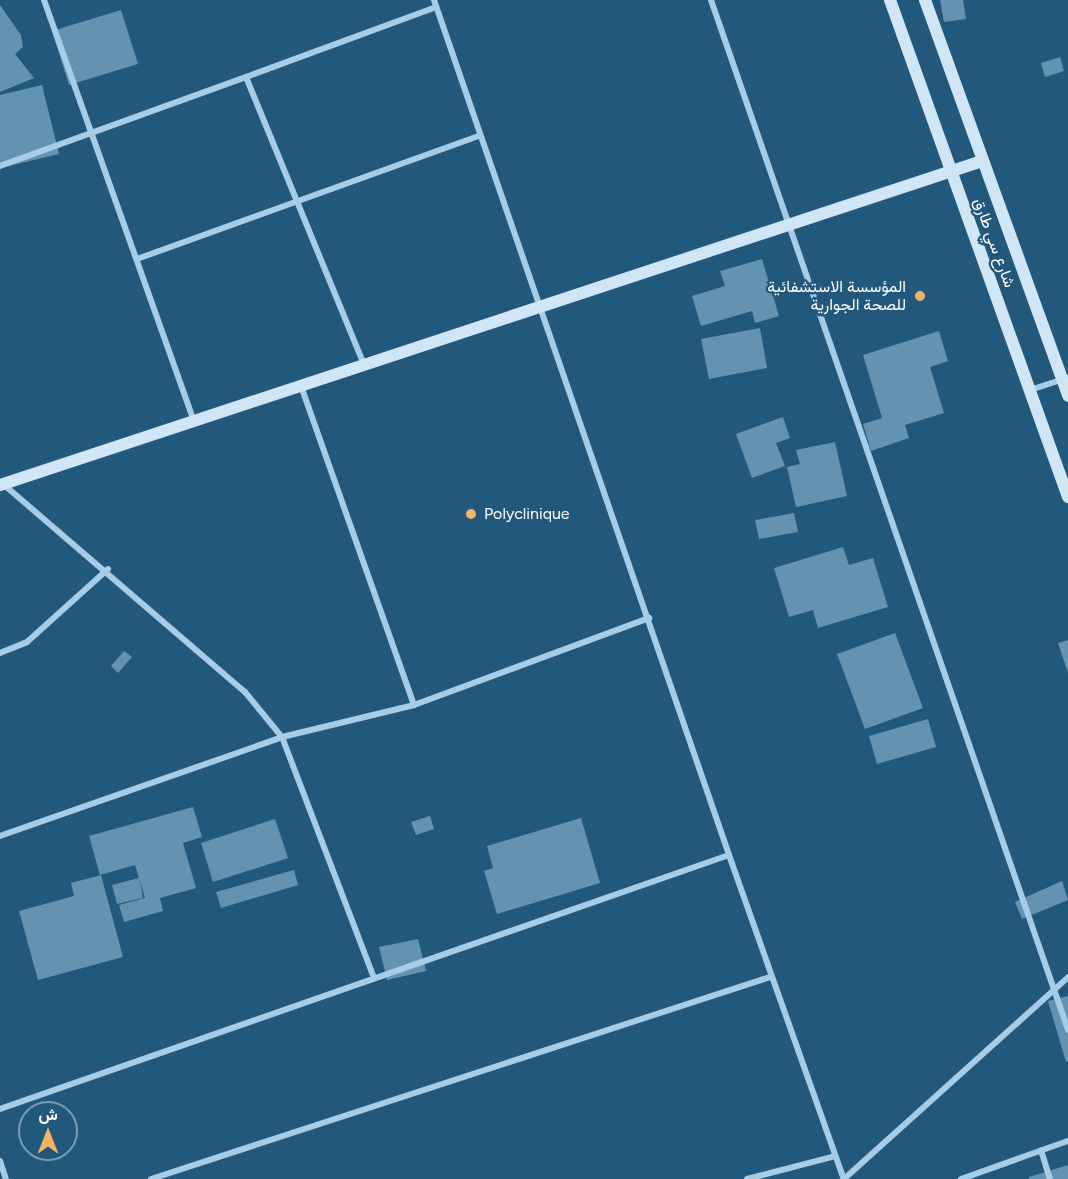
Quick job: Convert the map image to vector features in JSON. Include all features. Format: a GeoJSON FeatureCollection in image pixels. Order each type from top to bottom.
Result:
{"type":"FeatureCollection","features":[{"type":"Feature","properties":{"kind":"street"},"geometry":{"type":"LineString","coordinates":[[44,0],[193,419]]}},
{"type":"Feature","properties":{"kind":"street"},"geometry":{"type":"LineString","coordinates":[[711,0],[1068,1029]]}},
{"type":"Feature","properties":{"kind":"street","name":"شارع سي طارق"},"geometry":{"type":"LineString","coordinates":[[890,0],[1068,497]]}},
{"type":"Feature","properties":{"kind":"street","name":"شارع سي طارق"},"geometry":{"type":"LineString","coordinates":[[925,0],[979,162],[1065,379],[1068,396]]}},
{"type":"Feature","properties":{"kind":"street"},"geometry":{"type":"LineString","coordinates":[[0,166],[246,77],[435,3],[479,136],[541,303],[650,618],[832,1157],[844,1179],[1068,977]]}},
{"type":"Feature","properties":{"kind":"street"},"geometry":{"type":"LineString","coordinates":[[246,77],[363,362]]}},
{"type":"Feature","properties":{"kind":"street"},"geometry":{"type":"LineString","coordinates":[[137,259],[299,205],[479,136]]}},
{"type":"Feature","properties":{"kind":"street"},"geometry":{"type":"LineString","coordinates":[[1,484],[541,303],[979,162]]}},
{"type":"Feature","properties":{"kind":"street"},"geometry":{"type":"LineString","coordinates":[[1030,390],[1065,379]]}},
{"type":"Feature","properties":{"kind":"street"},"geometry":{"type":"LineString","coordinates":[[300,383],[414,705]]}},
{"type":"Feature","properties":{"kind":"street"},"geometry":{"type":"LineString","coordinates":[[1,484],[108,569],[244,693],[282,737],[374,975]]}},
{"type":"Feature","properties":{"kind":"street"},"geometry":{"type":"LineString","coordinates":[[0,653],[27,642],[108,569]]}},
{"type":"Feature","properties":{"kind":"street"},"geometry":{"type":"LineString","coordinates":[[0,836],[282,737],[414,705],[650,618]]}},
{"type":"Feature","properties":{"kind":"street"},"geometry":{"type":"LineString","coordinates":[[0,1109],[374,975],[729,855]]}},
{"type":"Feature","properties":{"kind":"street"},"geometry":{"type":"LineString","coordinates":[[151,1179],[770,976]]}},
{"type":"Feature","properties":{"kind":"street"},"geometry":{"type":"LineString","coordinates":[[962,1179],[1068,1141]]}},
{"type":"Feature","properties":{"kind":"street"},"geometry":{"type":"LineString","coordinates":[[1041,1150],[1050,1179]]}},
{"type":"Feature","properties":{"kind":"street"},"geometry":{"type":"LineString","coordinates":[[747,1179],[832,1157]]}},
{"type":"Feature","properties":{"kind":"street"},"geometry":{"type":"LineString","coordinates":[[0,1161],[6,1179]]}},
{"type":"Feature","properties":{"kind":"building"},"geometry":{"type":"Polygon","coordinates":[[[940,0],[963,0],[966,19],[944,22],[940,0]]]}},
{"type":"Feature","properties":{"kind":"building"},"geometry":{"type":"Polygon","coordinates":[[[0,5],[21,35],[23,47],[15,54],[34,78],[0,92],[0,5]]]}},
{"type":"Feature","properties":{"kind":"building"},"geometry":{"type":"Polygon","coordinates":[[[121,10],[138,64],[69,85],[52,31],[121,10]]]}},
{"type":"Feature","properties":{"kind":"building"},"geometry":{"type":"Polygon","coordinates":[[[1060,57],[1064,71],[1045,77],[1041,63],[1060,57]]]}},
{"type":"Feature","properties":{"kind":"building"},"geometry":{"type":"Polygon","coordinates":[[[42,85],[59,154],[0,168],[0,95],[42,85]]]}},
{"type":"Feature","properties":{"kind":"building"},"geometry":{"type":"Polygon","coordinates":[[[762,259],[779,316],[755,323],[752,311],[701,326],[692,296],[725,286],[720,271],[762,259]]]}},
{"type":"Feature","properties":{"kind":"building"},"geometry":{"type":"Polygon","coordinates":[[[760,328],[767,368],[709,379],[701,339],[760,328]]]}},
{"type":"Feature","properties":{"kind":"building"},"geometry":{"type":"Polygon","coordinates":[[[939,331],[948,361],[930,367],[944,413],[905,425],[909,438],[871,451],[863,424],[882,418],[863,355],[939,331]]]}},
{"type":"Feature","properties":{"kind":"building"},"geometry":{"type":"Polygon","coordinates":[[[783,417],[790,438],[776,443],[785,466],[752,478],[736,434],[783,417]]]}},
{"type":"Feature","properties":{"kind":"building"},"geometry":{"type":"Polygon","coordinates":[[[835,442],[847,496],[796,507],[787,467],[800,464],[796,450],[835,442]]]}},
{"type":"Feature","properties":{"kind":"building"},"geometry":{"type":"Polygon","coordinates":[[[794,513],[798,532],[759,539],[755,520],[794,513]]]}},
{"type":"Feature","properties":{"kind":"building"},"geometry":{"type":"Polygon","coordinates":[[[843,547],[849,565],[873,558],[888,607],[818,628],[813,610],[789,617],[774,568],[843,547]]]}},
{"type":"Feature","properties":{"kind":"building"},"geometry":{"type":"Polygon","coordinates":[[[895,633],[923,708],[865,729],[837,654],[895,633]]]}},
{"type":"Feature","properties":{"kind":"building"},"geometry":{"type":"Polygon","coordinates":[[[1068,640],[1068,673],[1058,643],[1068,640]]]}},
{"type":"Feature","properties":{"kind":"building"},"geometry":{"type":"Polygon","coordinates":[[[124,651],[132,657],[118,673],[111,666],[124,651]]]}},
{"type":"Feature","properties":{"kind":"building"},"geometry":{"type":"Polygon","coordinates":[[[928,719],[936,747],[877,764],[869,736],[928,719]]]}},
{"type":"Feature","properties":{"kind":"building"},"geometry":{"type":"Polygon","coordinates":[[[193,807],[202,837],[183,843],[196,888],[160,898],[163,911],[124,922],[119,905],[145,898],[140,881],[143,898],[117,904],[112,885],[139,878],[135,865],[100,875],[89,836],[193,807]]]}},
{"type":"Feature","properties":{"kind":"building"},"geometry":{"type":"Polygon","coordinates":[[[430,816],[434,829],[416,835],[411,822],[430,816]]]}},
{"type":"Feature","properties":{"kind":"building"},"geometry":{"type":"Polygon","coordinates":[[[581,818],[600,883],[497,914],[484,871],[493,868],[487,846],[581,818]]]}},
{"type":"Feature","properties":{"kind":"building"},"geometry":{"type":"Polygon","coordinates":[[[275,819],[288,858],[213,882],[201,843],[275,819]]]}},
{"type":"Feature","properties":{"kind":"building"},"geometry":{"type":"Polygon","coordinates":[[[294,870],[298,885],[221,908],[216,892],[294,870]]]}},
{"type":"Feature","properties":{"kind":"building"},"geometry":{"type":"Polygon","coordinates":[[[101,875],[123,957],[38,980],[19,911],[74,896],[71,883],[101,875]]]}},
{"type":"Feature","properties":{"kind":"building"},"geometry":{"type":"Polygon","coordinates":[[[1062,881],[1068,900],[1022,919],[1015,902],[1062,881]]]}},
{"type":"Feature","properties":{"kind":"building"},"geometry":{"type":"Polygon","coordinates":[[[418,939],[426,971],[387,980],[379,947],[418,939]]]}},
{"type":"Feature","properties":{"kind":"building"},"geometry":{"type":"Polygon","coordinates":[[[1068,996],[1068,1061],[1066,1062],[1048,1001],[1068,996]]]}},
{"type":"Feature","properties":{"kind":"building"},"geometry":{"type":"Polygon","coordinates":[[[1068,1165],[1068,1179],[1029,1179],[1029,1177],[1068,1165]]]}},
{"type":"Feature","properties":{"kind":"place","name":"المؤسسة الاستشفائية للصحة الجوارية"},"geometry":{"type":"Point","coordinates":[920,296]}},
{"type":"Feature","properties":{"kind":"place","name":"Polyclinique"},"geometry":{"type":"Point","coordinates":[471,514]}}]}
